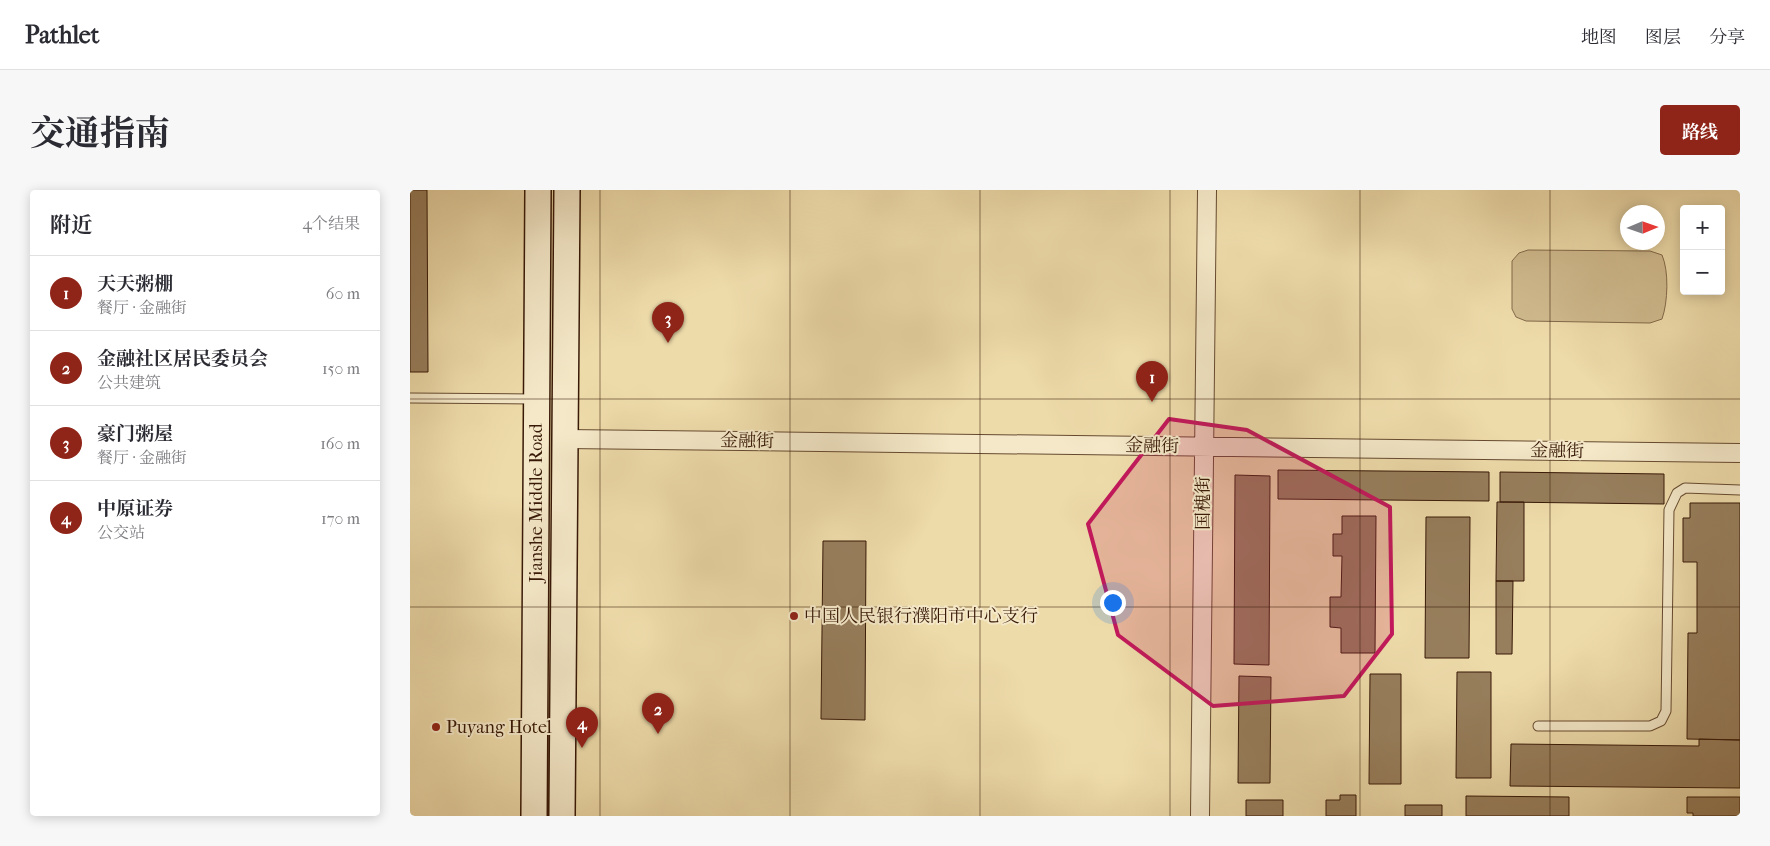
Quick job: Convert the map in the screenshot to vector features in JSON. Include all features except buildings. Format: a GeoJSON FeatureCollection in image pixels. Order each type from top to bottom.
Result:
{"type":"FeatureCollection","features":[{"type":"Feature","properties":{"kind":"main road","name":"Jianshe Middle Road"},"geometry":{"type":"LineString","coordinates":[[534,816],[538,190]]}},
{"type":"Feature","properties":{"kind":"main road","name":"Jianshe Middle Road"},"geometry":{"type":"LineString","coordinates":[[562,816],[567,190]]}},
{"type":"Feature","properties":{"kind":"street","name":"国槐街"},"geometry":{"type":"LineString","coordinates":[[1200,816],[1207,190]]}},
{"type":"Feature","properties":{"kind":"street","name":"金融街"},"geometry":{"type":"LineString","coordinates":[[565,439],[1740,453]]}},
{"type":"Feature","properties":{"kind":"lane"},"geometry":{"type":"LineString","coordinates":[[410,398],[537,399]]}},
{"type":"Feature","properties":{"kind":"lane"},"geometry":{"type":"LineString","coordinates":[[1538,726],[1650,726],[1661,722],[1666,711],[1669,510],[1677,493],[1685,488],[1740,490]]}},
{"type":"Feature","properties":{"kind":"highlighted area"},"geometry":{"type":"Polygon","coordinates":[[[1169,419],[1247,430],[1390,507],[1392,634],[1344,696],[1213,706],[1118,635],[1088,524],[1169,419]]]}},
{"type":"Feature","properties":{"kind":"shaded area"},"geometry":{"type":"Polygon","coordinates":[[[1528,250],[1650,251],[1662,255],[1666,269],[1667,287],[1666,304],[1662,319],[1650,323],[1526,321],[1516,317],[1512,309],[1512,261],[1519,253],[1528,250]]]}},
{"type":"Feature","properties":{"kind":"place","name":"豪门粥屋"},"geometry":{"type":"Point","coordinates":[668,343]}},
{"type":"Feature","properties":{"kind":"place","name":"天天粥棚"},"geometry":{"type":"Point","coordinates":[1152,402]}},
{"type":"Feature","properties":{"kind":"place","name":"中国人民银行濮阳市中心支行"},"geometry":{"type":"Point","coordinates":[794,616]}},
{"type":"Feature","properties":{"kind":"place","name":"Puyang Hotel"},"geometry":{"type":"Point","coordinates":[436,727]}},
{"type":"Feature","properties":{"kind":"place","name":"金融社区居民委员会"},"geometry":{"type":"Point","coordinates":[658,734]}},
{"type":"Feature","properties":{"kind":"place","name":"中原证券"},"geometry":{"type":"Point","coordinates":[582,748]}}]}
